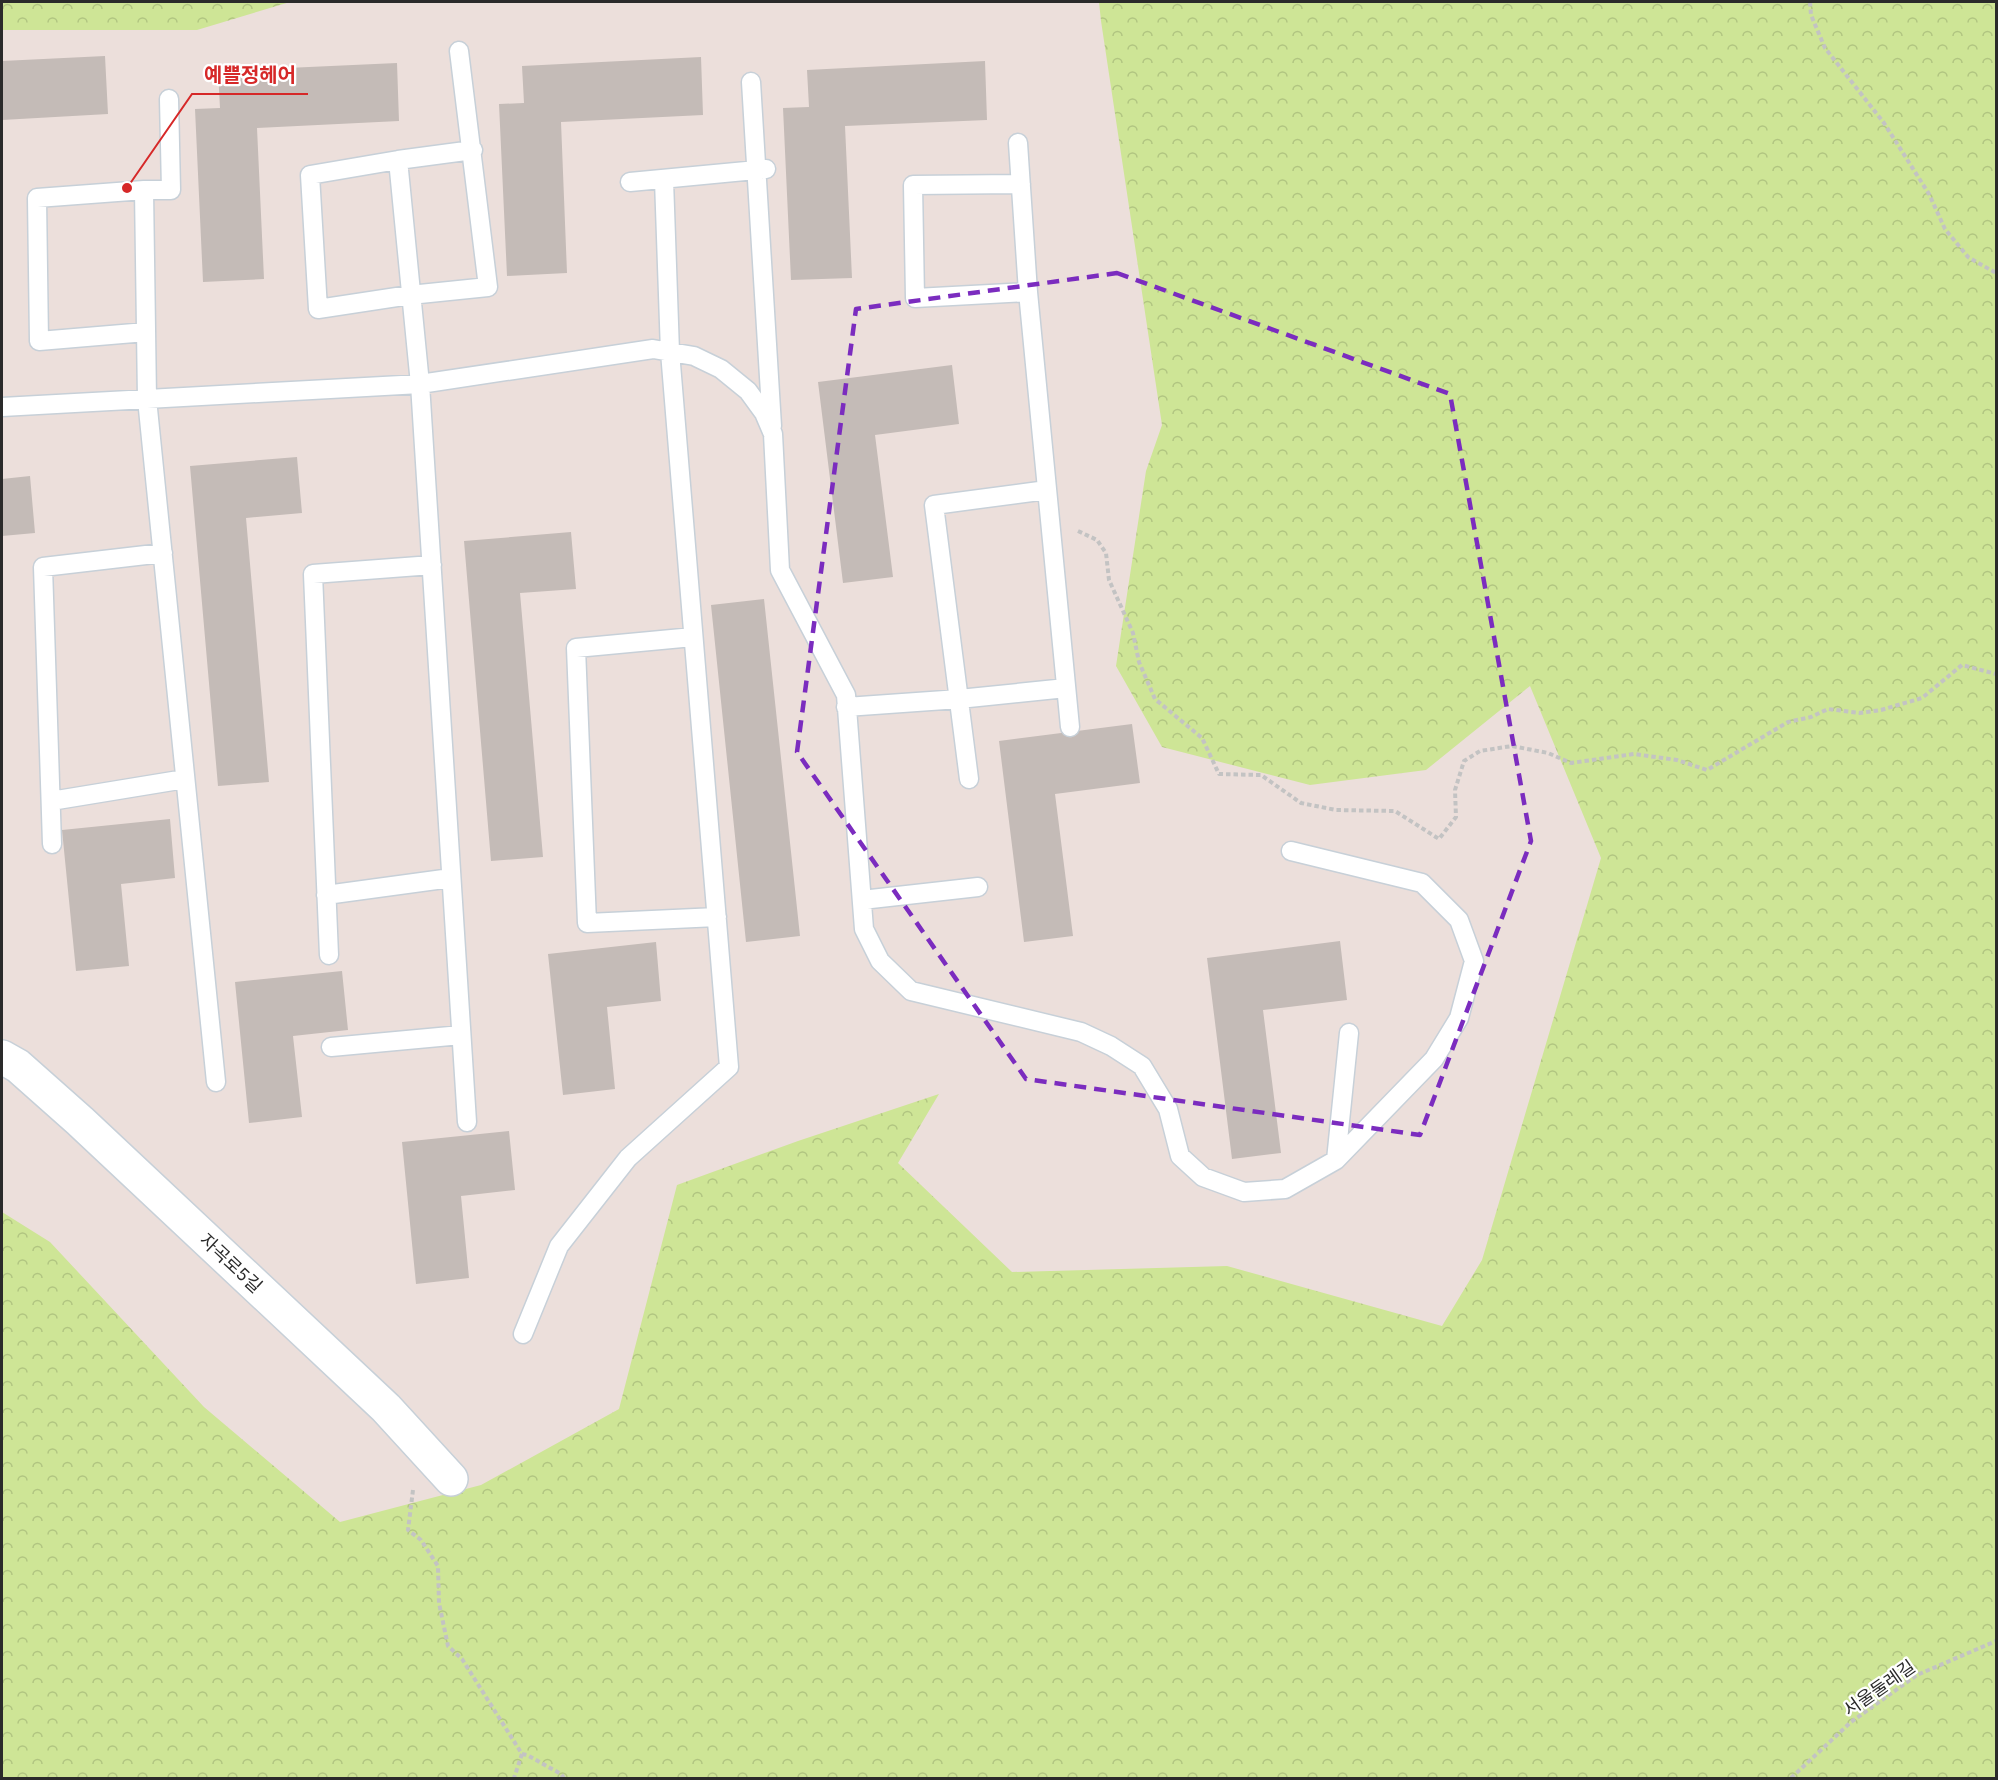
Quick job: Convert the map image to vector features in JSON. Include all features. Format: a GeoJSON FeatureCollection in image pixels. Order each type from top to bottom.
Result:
{"type":"FeatureCollection","features":[{"type":"Feature","properties":{"kind":"street","name":"자곡로5길"},"geometry":{"type":"LineString","coordinates":[[2,1057],[18,1066],[80,1121],[386,1408],[442,1469]]}},
{"type":"Feature","properties":{"kind":"lane"},"geometry":{"type":"LineString","coordinates":[[459,51],[473,150],[488,287],[410,295],[318,309],[310,175],[473,150]]}},
{"type":"Feature","properties":{"kind":"lane"},"geometry":{"type":"LineString","coordinates":[[751,82],[761,170],[780,570],[846,695],[864,929],[880,961],[911,991],[1081,1032],[1112,1046],[1142,1066],[1168,1109],[1180,1156],[1203,1177],[1244,1192],[1285,1189],[1336,1160],[1434,1059],[1459,1018],[1474,961],[1459,920],[1422,883],[1291,850]]}},
{"type":"Feature","properties":{"kind":"lane"},"geometry":{"type":"LineString","coordinates":[[146,332],[39,341],[37,198],[171,190],[169,99]]}},
{"type":"Feature","properties":{"kind":"lane"},"geometry":{"type":"LineString","coordinates":[[1018,143],[1028,292],[1070,727]]}},
{"type":"Feature","properties":{"kind":"lane"},"geometry":{"type":"LineString","coordinates":[[398,160],[420,384],[466,1122]]}},
{"type":"Feature","properties":{"kind":"lane"},"geometry":{"type":"LineString","coordinates":[[630,182],[761,170]]}},
{"type":"Feature","properties":{"kind":"lane"},"geometry":{"type":"LineString","coordinates":[[523,1334],[559,1246],[628,1158],[729,1067],[670,351],[664,180]]}},
{"type":"Feature","properties":{"kind":"lane"},"geometry":{"type":"LineString","coordinates":[[1021,184],[913,185],[915,298],[1028,292]]}},
{"type":"Feature","properties":{"kind":"lane"},"geometry":{"type":"LineString","coordinates":[[144,190],[147,399],[216,1082]]}},
{"type":"Feature","properties":{"kind":"lane"},"geometry":{"type":"LineString","coordinates":[[2,407],[420,384],[653,350],[694,356],[721,369],[748,391],[764,413],[773,434]]}},
{"type":"Feature","properties":{"kind":"lane"},"geometry":{"type":"LineString","coordinates":[[969,779],[934,505],[1047,490]]}},
{"type":"Feature","properties":{"kind":"lane"},"geometry":{"type":"LineString","coordinates":[[52,844],[43,567],[163,553]]}},
{"type":"Feature","properties":{"kind":"lane"},"geometry":{"type":"LineString","coordinates":[[329,955],[313,574],[432,565]]}},
{"type":"Feature","properties":{"kind":"lane"},"geometry":{"type":"LineString","coordinates":[[693,637],[576,648],[587,923],[717,917]]}},
{"type":"Feature","properties":{"kind":"lane"},"geometry":{"type":"LineString","coordinates":[[846,707],[1066,688]]}},
{"type":"Feature","properties":{"kind":"lane"},"geometry":{"type":"LineString","coordinates":[[51,801],[185,779]]}},
{"type":"Feature","properties":{"kind":"lane"},"geometry":{"type":"LineString","coordinates":[[326,895],[451,878]]}},
{"type":"Feature","properties":{"kind":"lane"},"geometry":{"type":"LineString","coordinates":[[862,900],[978,887]]}},
{"type":"Feature","properties":{"kind":"lane"},"geometry":{"type":"LineString","coordinates":[[1336,1160],[1349,1033]]}},
{"type":"Feature","properties":{"kind":"lane"},"geometry":{"type":"LineString","coordinates":[[332,1047],[461,1035]]}},
{"type":"Feature","properties":{"kind":"path"},"geometry":{"type":"LineString","coordinates":[[1810,2],[1811,15],[1825,48],[1884,123],[1929,194],[1946,229],[1968,257],[1996,273]]}},
{"type":"Feature","properties":{"kind":"path"},"geometry":{"type":"LineString","coordinates":[[1050,517],[1097,540],[1106,553],[1109,580],[1133,633],[1139,662],[1155,699],[1202,738],[1219,774],[1262,776],[1301,803],[1336,810],[1395,811],[1439,839],[1456,817],[1455,790],[1464,761],[1480,751],[1512,746],[1548,753],[1571,763],[1634,754],[1677,760],[1707,770],[1788,722],[1811,717],[1828,710],[1860,713],[1881,710],[1922,698],[1962,665],[1996,674]]}},
{"type":"Feature","properties":{"kind":"path"},"geometry":{"type":"LineString","coordinates":[[442,1469],[423,1463],[414,1480],[408,1530],[421,1540],[438,1566],[439,1603],[448,1646],[462,1659],[522,1754],[528,1755],[561,1774],[564,1779]]}},
{"type":"Feature","properties":{"kind":"path","name":"서울둘레길"},"geometry":{"type":"LineString","coordinates":[[1791,1779],[1851,1722],[1917,1675],[1996,1641]]}},
{"type":"Feature","properties":{"kind":"path"},"geometry":{"type":"LineString","coordinates":[[514,1779],[522,1754]]}},
{"type":"Feature","properties":{"kind":"highlighted area"},"geometry":{"type":"Polygon","coordinates":[[[1117,273],[1450,394],[1531,841],[1420,1135],[1026,1079],[797,752],[856,309],[1117,273]]]}},
{"type":"Feature","properties":{"kind":"green space"},"geometry":{"type":"Polygon","coordinates":[[[2,2],[290,2],[197,30],[2,30],[2,2]]]}},
{"type":"Feature","properties":{"kind":"green space"},"geometry":{"type":"Polygon","coordinates":[[[1099,2],[1996,2],[1996,1778],[2,1778],[2,1212],[50,1242],[204,1407],[340,1522],[481,1485],[619,1409],[677,1185],[798,1141],[939,1094],[898,1163],[1012,1272],[1227,1266],[1442,1326],[1482,1260],[1601,858],[1530,686],[1426,770],[1310,785],[1162,747],[1116,666],[1146,471],[1162,425],[1099,2]]]}},
{"type":"Feature","properties":{"kind":"building"},"geometry":{"type":"Polygon","coordinates":[[[105,56],[108,114],[2,120],[2,61],[105,56]]]}},
{"type":"Feature","properties":{"kind":"building"},"geometry":{"type":"Polygon","coordinates":[[[701,57],[703,115],[561,122],[567,273],[507,276],[499,104],[524,103],[522,66],[701,57]]]}},
{"type":"Feature","properties":{"kind":"building"},"geometry":{"type":"Polygon","coordinates":[[[985,61],[987,120],[845,126],[852,278],[791,280],[783,108],[809,107],[807,70],[985,61]]]}},
{"type":"Feature","properties":{"kind":"building"},"geometry":{"type":"Polygon","coordinates":[[[397,63],[399,121],[257,128],[264,279],[203,282],[195,109],[220,108],[218,71],[397,63]]]}},
{"type":"Feature","properties":{"kind":"building"},"geometry":{"type":"Polygon","coordinates":[[[952,365],[959,424],[875,435],[893,577],[843,583],[818,382],[952,365]]]}},
{"type":"Feature","properties":{"kind":"building"},"geometry":{"type":"Polygon","coordinates":[[[297,457],[302,513],[246,518],[269,782],[218,786],[190,466],[297,457]]]}},
{"type":"Feature","properties":{"kind":"building"},"geometry":{"type":"Polygon","coordinates":[[[30,476],[35,533],[2,536],[2,479],[30,476]]]}},
{"type":"Feature","properties":{"kind":"building"},"geometry":{"type":"Polygon","coordinates":[[[571,532],[576,589],[520,593],[543,857],[491,861],[464,541],[571,532]]]}},
{"type":"Feature","properties":{"kind":"building"},"geometry":{"type":"Polygon","coordinates":[[[764,599],[800,936],[746,942],[711,605],[764,599]]]}},
{"type":"Feature","properties":{"kind":"building"},"geometry":{"type":"Polygon","coordinates":[[[1132,724],[1140,783],[1055,794],[1073,936],[1024,942],[999,741],[1132,724]]]}},
{"type":"Feature","properties":{"kind":"building"},"geometry":{"type":"Polygon","coordinates":[[[170,819],[175,878],[121,884],[129,966],[76,971],[62,830],[170,819]]]}},
{"type":"Feature","properties":{"kind":"building"},"geometry":{"type":"Polygon","coordinates":[[[1340,941],[1347,1000],[1263,1010],[1281,1153],[1232,1159],[1207,958],[1340,941]]]}},
{"type":"Feature","properties":{"kind":"building"},"geometry":{"type":"Polygon","coordinates":[[[656,942],[661,1001],[607,1007],[615,1089],[563,1095],[548,954],[656,942]]]}},
{"type":"Feature","properties":{"kind":"building"},"geometry":{"type":"Polygon","coordinates":[[[342,971],[348,1030],[293,1036],[302,1117],[249,1123],[235,982],[342,971]]]}},
{"type":"Feature","properties":{"kind":"building"},"geometry":{"type":"Polygon","coordinates":[[[509,1131],[515,1190],[461,1196],[469,1278],[416,1284],[402,1142],[509,1131]]]}},
{"type":"Feature","properties":{"kind":"place","name":"예쁠정헤어"},"geometry":{"type":"Point","coordinates":[127,188]}}]}
